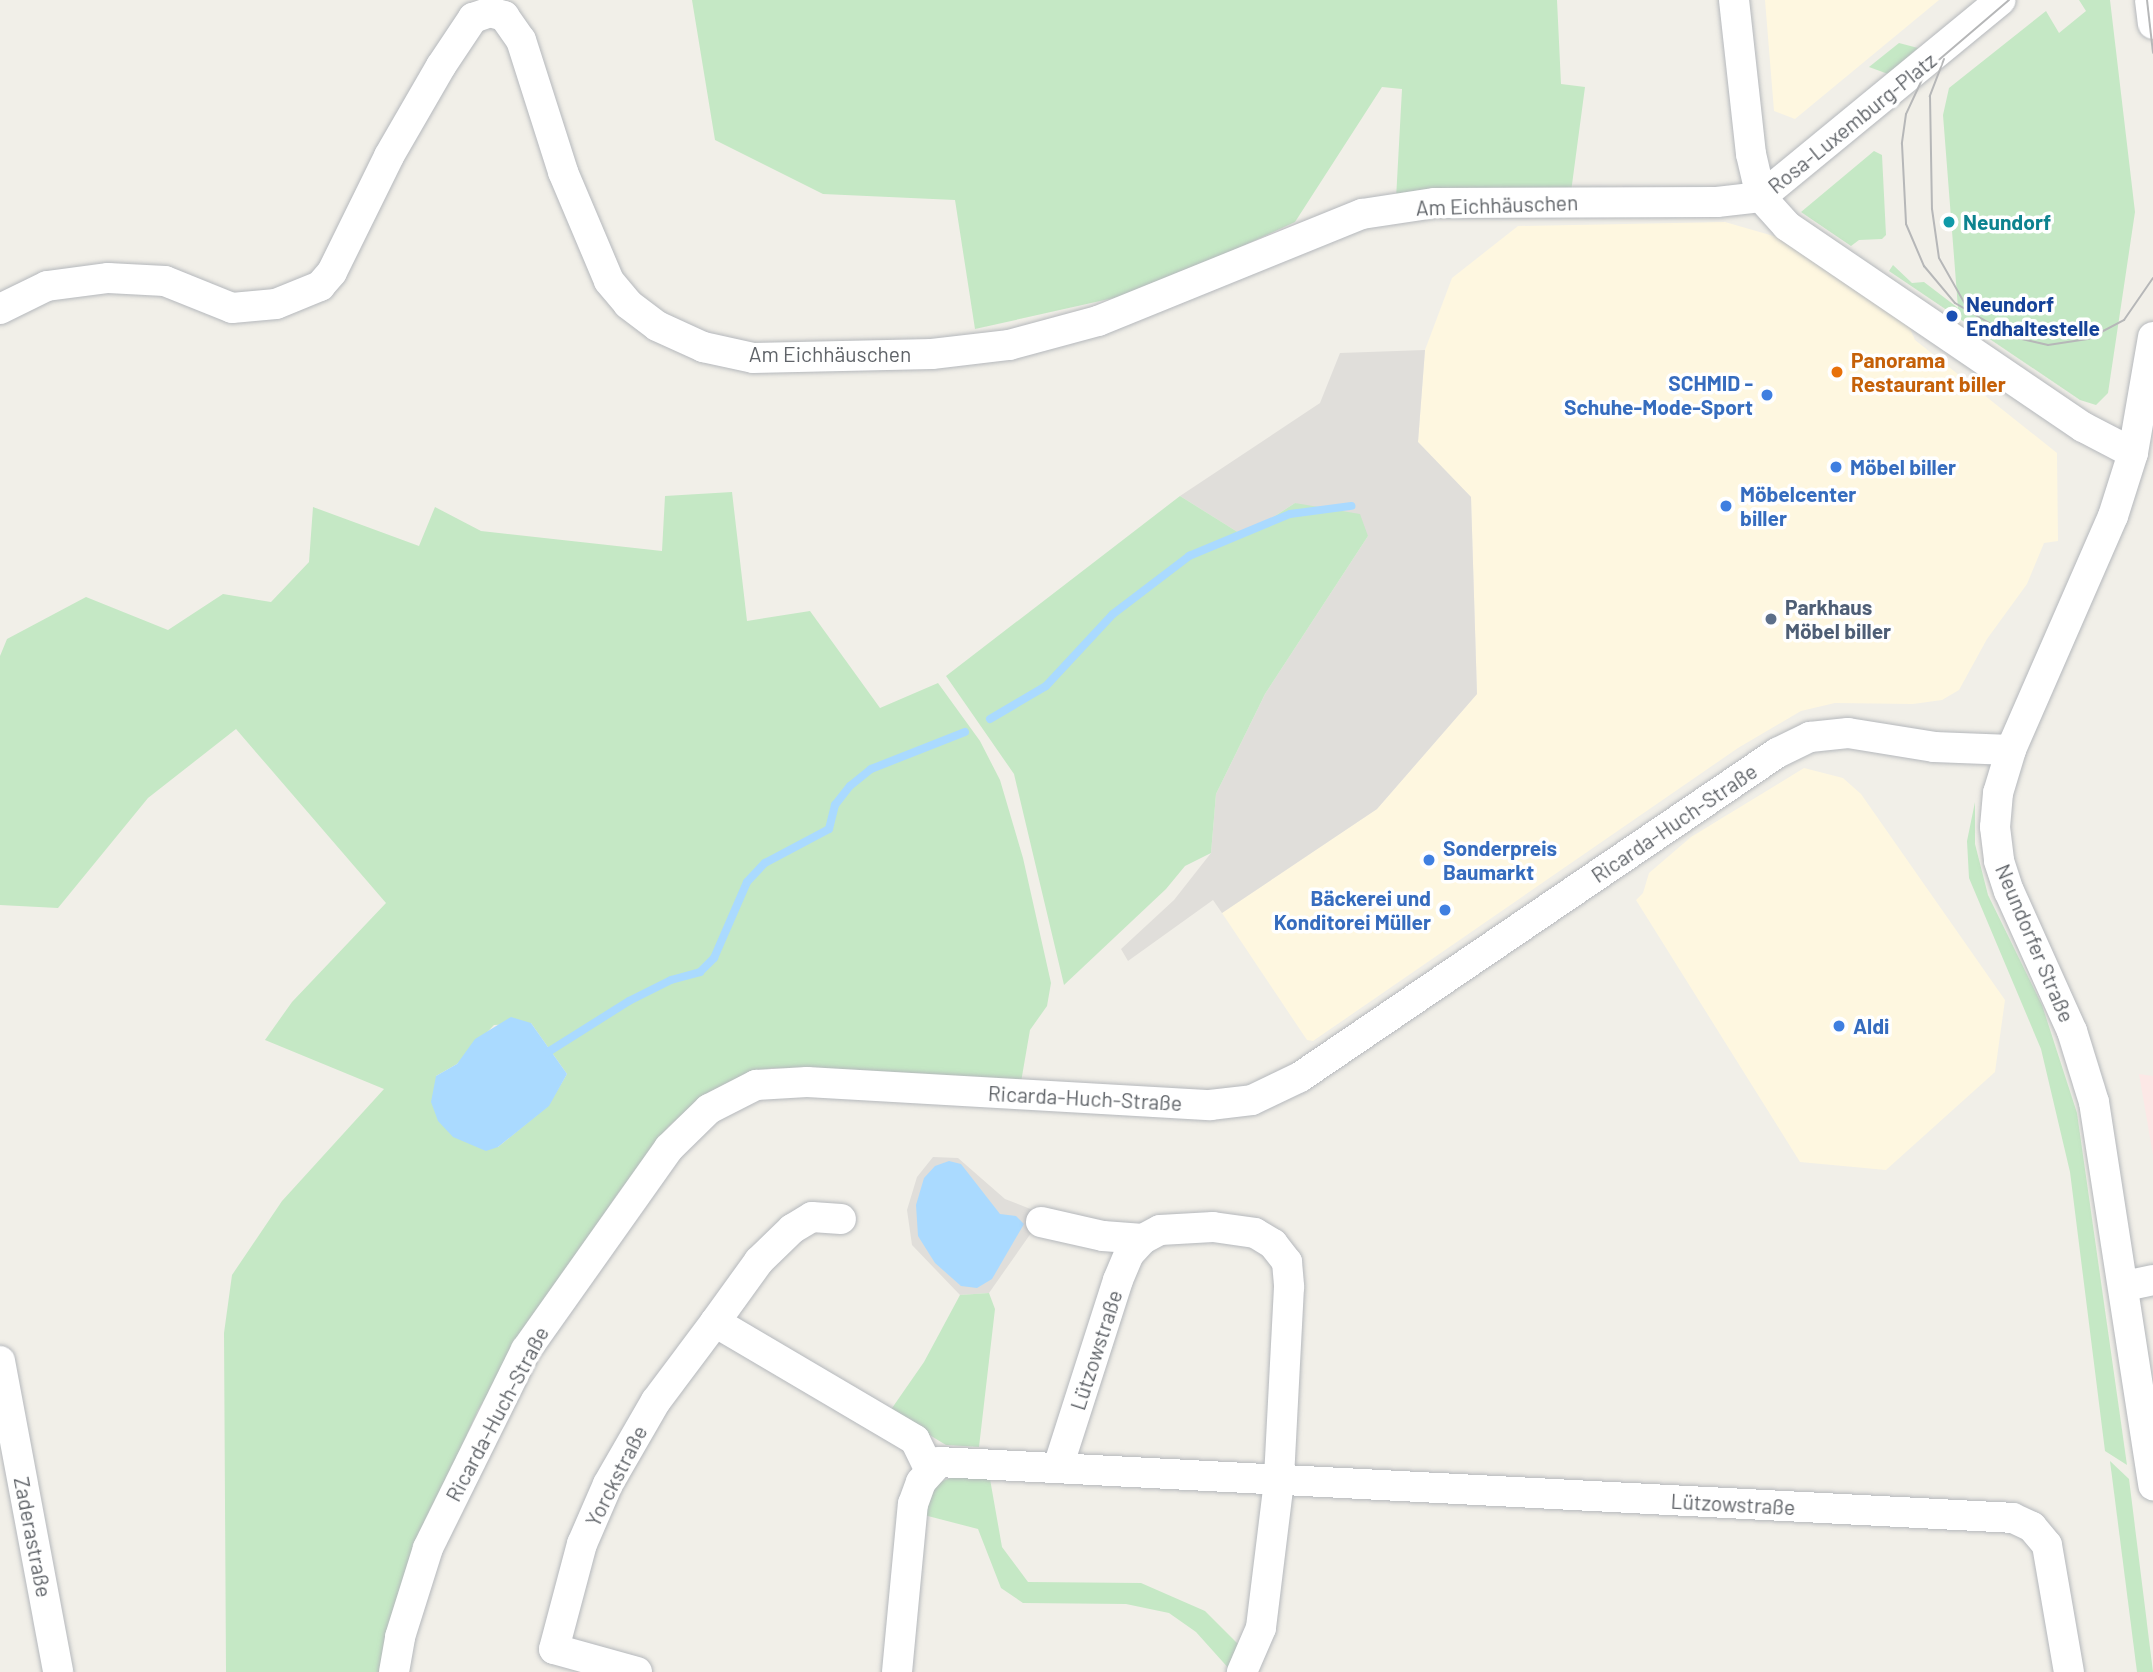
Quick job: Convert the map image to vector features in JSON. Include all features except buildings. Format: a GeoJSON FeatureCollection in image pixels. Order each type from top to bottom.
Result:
{"type":"FeatureCollection","features":[{"type":"Feature","properties":{"kind":"street"},"geometry":{"type":"LineString","coordinates":[[1734,0],[1747,129],[1761,197]]}},
{"type":"Feature","properties":{"kind":"street","name":"Rosa-Luxemburg-Platz"},"geometry":{"type":"LineString","coordinates":[[2001,0],[1761,197],[1787,226],[2083,427],[2133,453]]}},
{"type":"Feature","properties":{"kind":"street"},"geometry":{"type":"LineString","coordinates":[[2150,0],[2153,24]]}},
{"type":"Feature","properties":{"kind":"street","name":"Am Eichhäuschen"},"geometry":{"type":"LineString","coordinates":[[0,309],[47,286],[108,278],[165,281],[232,308],[275,304],[320,286],[332,272],[389,156],[441,66],[473,18],[490,12],[505,16],[521,40],[563,172],[609,281],[628,304],[657,326],[703,347],[753,358],[932,354],[1009,345],[1098,321],[1362,214],[1435,203],[1724,202],[1761,197]]}},
{"type":"Feature","properties":{"kind":"street","name":"Neundorfer Straße"},"geometry":{"type":"LineString","coordinates":[[2153,337],[2133,453],[2113,516],[2011,750],[1996,804],[1999,861],[2072,1031],[2094,1102],[2139,1283],[2153,1485]]}},
{"type":"Feature","properties":{"kind":"street","name":"Ricarda-Huch-Straße"},"geometry":{"type":"LineString","coordinates":[[394,1672],[400,1637],[428,1548],[526,1350],[669,1148],[709,1109],[756,1085],[807,1082],[1210,1105],[1252,1100],[1300,1077],[1777,753],[1810,737],[1848,733],[1934,747],[2011,750]]}},
{"type":"Feature","properties":{"kind":"street","name":"Yorckstraße"},"geometry":{"type":"LineString","coordinates":[[636,1672],[552,1661],[582,1544],[608,1484],[656,1401],[759,1261],[792,1229],[812,1217],[841,1219]]}},
{"type":"Feature","properties":{"kind":"street"},"geometry":{"type":"LineString","coordinates":[[1041,1222],[1103,1237],[1143,1239],[1160,1230],[1213,1227],[1255,1233],[1287,1262],[1279,1481],[1261,1628],[1242,1672]]}},
{"type":"Feature","properties":{"kind":"street","name":"Lützowstraße"},"geometry":{"type":"LineString","coordinates":[[1058,1467],[1118,1280],[1129,1254],[1143,1239]]}},
{"type":"Feature","properties":{"kind":"street"},"geometry":{"type":"LineString","coordinates":[[715,1322],[915,1440],[934,1466],[914,1504],[909,1530],[897,1672]]}},
{"type":"Feature","properties":{"kind":"street","name":"Zaderastraße"},"geometry":{"type":"LineString","coordinates":[[0,1361],[58,1672]]}},
{"type":"Feature","properties":{"kind":"street","name":"Lützowstraße"},"geometry":{"type":"LineString","coordinates":[[934,1466],[1058,1467],[1279,1481],[2013,1518],[2032,1527],[2047,1545],[2069,1672]]}},
{"type":"Feature","properties":{"kind":"shaded area"},"geometry":{"type":"Polygon","coordinates":[[[1765,0],[1939,0],[1795,119],[1774,111],[1765,0]]]}},
{"type":"Feature","properties":{"kind":"shaded area","name":"Möbelcenter biller"},"geometry":{"type":"Polygon","coordinates":[[[1725,222],[1777,237],[1909,326],[1915,340],[2057,453],[2058,541],[2044,543],[2027,584],[1987,639],[1959,690],[1942,700],[1913,704],[1835,703],[1801,711],[1738,748],[1313,1041],[1307,1040],[1222,913],[1377,809],[1477,694],[1471,497],[1418,442],[1425,350],[1452,278],[1518,226],[1725,222]]]}},
{"type":"Feature","properties":{"kind":"shaded area"},"geometry":{"type":"Polygon","coordinates":[[[1425,350],[1418,442],[1471,497],[1477,694],[1377,809],[1222,913],[1213,900],[1128,961],[1121,949],[1174,900],[1211,853],[1216,794],[1265,694],[1368,536],[1295,503],[1244,536],[1180,496],[1320,403],[1340,353],[1425,350]]]}},
{"type":"Feature","properties":{"kind":"shaded area"},"geometry":{"type":"Polygon","coordinates":[[[1804,768],[1843,778],[1861,794],[2005,1000],[1995,1072],[1886,1170],[1800,1162],[1636,900],[1643,893],[1649,873],[1691,837],[1804,768]]]}},
{"type":"Feature","properties":{"kind":"shaded area"},"geometry":{"type":"Polygon","coordinates":[[[2139,1074],[2153,1076],[2153,1155],[2139,1074]]]}},
{"type":"Feature","properties":{"kind":"shaded area"},"geometry":{"type":"Polygon","coordinates":[[[933,1157],[958,1158],[1005,1199],[1033,1210],[1036,1226],[989,1293],[960,1295],[912,1245],[907,1210],[917,1177],[933,1157]]]}},
{"type":"Feature","properties":{"kind":"green space"},"geometry":{"type":"Polygon","coordinates":[[[692,0],[1557,0],[1561,84],[1585,87],[1571,192],[1396,199],[1402,89],[1382,87],[1295,222],[1145,291],[975,329],[955,200],[823,194],[715,140],[692,0]]]}},
{"type":"Feature","properties":{"kind":"green space"},"geometry":{"type":"Polygon","coordinates":[[[2079,0],[2110,0],[2135,212],[2108,393],[2096,405],[2080,400],[1889,271],[1893,265],[1912,283],[1924,282],[1958,308],[1943,115],[1949,88],[2046,11],[2059,33],[2086,11],[2079,0]]]}},
{"type":"Feature","properties":{"kind":"green space"},"geometry":{"type":"Polygon","coordinates":[[[1899,43],[1918,48],[1888,74],[1869,67],[1899,43]]]}},
{"type":"Feature","properties":{"kind":"green space"},"geometry":{"type":"Polygon","coordinates":[[[1874,151],[1882,155],[1886,235],[1882,239],[1859,240],[1851,246],[1801,212],[1874,151]]]}},
{"type":"Feature","properties":{"kind":"green space"},"geometry":{"type":"Polygon","coordinates":[[[732,492],[747,621],[810,611],[880,708],[938,683],[980,741],[1000,780],[1023,858],[1051,983],[1047,1006],[1030,1030],[1021,1082],[772,1068],[746,1074],[705,1094],[668,1127],[616,1196],[478,1410],[414,1553],[381,1672],[226,1672],[224,1333],[232,1275],[282,1201],[384,1089],[265,1040],[292,1002],[386,903],[236,729],[148,798],[58,908],[0,905],[0,656],[7,639],[86,597],[168,630],[223,594],[271,602],[309,562],[313,507],[419,546],[435,507],[481,531],[662,551],[665,496],[732,492]],[[531,1023],[494,1025],[457,1064],[436,1076],[498,1147],[548,1106],[567,1074],[531,1023]]]}},
{"type":"Feature","properties":{"kind":"green space"},"geometry":{"type":"Polygon","coordinates":[[[1180,496],[1244,536],[1295,503],[1360,514],[1368,536],[1265,694],[1216,794],[1211,853],[1185,866],[1166,889],[1064,985],[1014,774],[946,676],[1180,496]]]}},
{"type":"Feature","properties":{"kind":"green space"},"geometry":{"type":"Polygon","coordinates":[[[1975,802],[1975,844],[1988,895],[2042,1005],[2077,1113],[2127,1465],[2105,1451],[2070,1172],[2041,1049],[1969,878],[1967,841],[1975,802]]]}},
{"type":"Feature","properties":{"kind":"green space"},"geometry":{"type":"Polygon","coordinates":[[[989,1293],[995,1309],[979,1447],[946,1445],[890,1411],[924,1362],[960,1295],[989,1293]]]}},
{"type":"Feature","properties":{"kind":"green space"},"geometry":{"type":"Polygon","coordinates":[[[2110,1461],[2129,1479],[2153,1672],[2137,1672],[2110,1461]]]}},
{"type":"Feature","properties":{"kind":"green space"},"geometry":{"type":"Polygon","coordinates":[[[959,1475],[990,1479],[1002,1547],[1028,1582],[1141,1583],[1205,1611],[1242,1648],[1231,1671],[1196,1632],[1169,1613],[1126,1604],[1023,1603],[1001,1588],[978,1529],[924,1515],[937,1483],[959,1475]]]}},
{"type":"Feature","properties":{"kind":"water"},"geometry":{"type":"Polygon","coordinates":[[[511,1017],[531,1023],[567,1074],[549,1106],[498,1147],[486,1151],[453,1137],[438,1121],[431,1102],[436,1076],[457,1064],[475,1039],[511,1017]]]}},
{"type":"Feature","properties":{"kind":"water"},"geometry":{"type":"Polygon","coordinates":[[[949,1161],[961,1164],[1000,1214],[1016,1216],[1024,1224],[992,1279],[977,1288],[961,1286],[935,1263],[918,1236],[916,1205],[924,1178],[935,1166],[949,1161]]]}},
{"type":"Feature","properties":{"kind":"waterway"},"geometry":{"type":"LineString","coordinates":[[990,719],[1046,686],[1113,614],[1189,556],[1290,514],[1351,506]]}},
{"type":"Feature","properties":{"kind":"waterway"},"geometry":{"type":"LineString","coordinates":[[548,1052],[629,1001],[671,980],[700,972],[714,958],[747,882],[765,863],[829,829],[835,805],[850,786],[871,769],[965,732]]}},
{"type":"Feature","properties":{"kind":"tram line"},"geometry":{"type":"LineString","coordinates":[[2009,0],[1926,71],[1906,114],[1902,144],[1906,224],[1924,266],[1955,303],[2013,337],[2048,345],[2088,339],[2124,320],[2153,278]]}},
{"type":"Feature","properties":{"kind":"tram line"},"geometry":{"type":"LineString","coordinates":[[2147,0],[2153,53]]}},
{"type":"Feature","properties":{"kind":"tram line"},"geometry":{"type":"LineString","coordinates":[[1944,59],[1930,96],[1932,209],[1939,258],[1965,304]]}},
{"type":"Feature","properties":{"kind":"place","name":"Neundorf"},"geometry":{"type":"Point","coordinates":[1949,222]}},
{"type":"Feature","properties":{"kind":"place","name":"Neundorf Endhaltestelle"},"geometry":{"type":"Point","coordinates":[1952,316]}},
{"type":"Feature","properties":{"kind":"place","name":"Panorama Restaurant biller"},"geometry":{"type":"Point","coordinates":[1837,372]}},
{"type":"Feature","properties":{"kind":"place","name":"SCHMID - Schuhe-Mode-Sport"},"geometry":{"type":"Point","coordinates":[1767,395]}},
{"type":"Feature","properties":{"kind":"place","name":"Möbel biller"},"geometry":{"type":"Point","coordinates":[1836,467]}},
{"type":"Feature","properties":{"kind":"place","name":"Möbelcenter biller"},"geometry":{"type":"Point","coordinates":[1726,506]}},
{"type":"Feature","properties":{"kind":"place","name":"Parkhaus Möbel biller"},"geometry":{"type":"Point","coordinates":[1771,619]}},
{"type":"Feature","properties":{"kind":"place","name":"Sonderpreis Baumarkt"},"geometry":{"type":"Point","coordinates":[1429,860]}},
{"type":"Feature","properties":{"kind":"place","name":"Bäckerei und Konditorei Müller"},"geometry":{"type":"Point","coordinates":[1445,910]}},
{"type":"Feature","properties":{"kind":"place","name":"Aldi"},"geometry":{"type":"Point","coordinates":[1839,1026]}}]}
